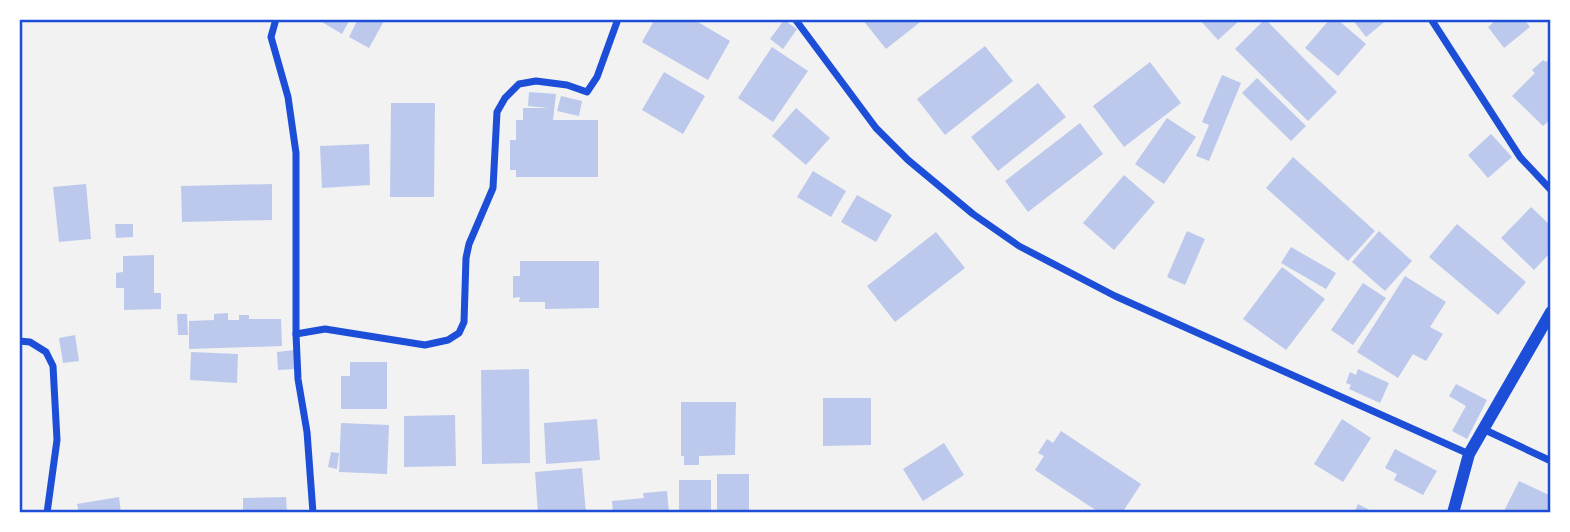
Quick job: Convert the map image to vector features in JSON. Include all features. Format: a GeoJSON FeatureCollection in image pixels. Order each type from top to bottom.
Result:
{"type":"FeatureCollection","features":[{"type":"Feature","properties":{"kind":"street"},"geometry":{"type":"LineString","coordinates":[[276,19],[271,37],[288,97],[296,153],[298,379],[307,432],[313,513]]}},
{"type":"Feature","properties":{"kind":"street"},"geometry":{"type":"LineString","coordinates":[[296,334],[325,329],[425,345],[448,341],[459,333],[464,322],[469,243],[493,188],[496,112],[519,84],[536,81],[567,85],[587,92],[597,77],[618,19]]}},
{"type":"Feature","properties":{"kind":"street"},"geometry":{"type":"LineString","coordinates":[[795,19],[884,136],[908,160],[973,214],[1019,246],[1115,296],[1469,454]]}},
{"type":"Feature","properties":{"kind":"street"},"geometry":{"type":"LineString","coordinates":[[1431,19],[1520,157],[1551,190]]}},
{"type":"Feature","properties":{"kind":"street"},"geometry":{"type":"LineString","coordinates":[[1453,513],[1469,454],[1551,312]]}},
{"type":"Feature","properties":{"kind":"street"},"geometry":{"type":"LineString","coordinates":[[19,341],[30,342],[46,352],[53,366],[57,440],[47,513]]}},
{"type":"Feature","properties":{"kind":"street"},"geometry":{"type":"LineString","coordinates":[[1483,429],[1551,461]]}},
{"type":"Feature","properties":{"kind":"building"},"geometry":{"type":"Polygon","coordinates":[[[317,19],[350,19],[342,34],[317,19]]]}},
{"type":"Feature","properties":{"kind":"building"},"geometry":{"type":"Polygon","coordinates":[[[358,19],[384,21],[369,48],[349,37],[358,19]]]}},
{"type":"Feature","properties":{"kind":"building"},"geometry":{"type":"Polygon","coordinates":[[[655,19],[693,19],[730,41],[708,80],[642,42],[655,19]]]}},
{"type":"Feature","properties":{"kind":"building"},"geometry":{"type":"Polygon","coordinates":[[[862,19],[924,19],[886,49],[862,19]]]}},
{"type":"Feature","properties":{"kind":"building"},"geometry":{"type":"Polygon","coordinates":[[[1199,19],[1241,19],[1218,40],[1199,19]]]}},
{"type":"Feature","properties":{"kind":"building"},"geometry":{"type":"Polygon","coordinates":[[[1265,19],[1337,92],[1308,121],[1235,49],[1265,19]]]}},
{"type":"Feature","properties":{"kind":"building"},"geometry":{"type":"Polygon","coordinates":[[[1330,19],[1337,19],[1366,44],[1338,76],[1305,48],[1330,19]]]}},
{"type":"Feature","properties":{"kind":"building"},"geometry":{"type":"Polygon","coordinates":[[[1352,19],[1388,19],[1366,37],[1352,19]]]}},
{"type":"Feature","properties":{"kind":"building"},"geometry":{"type":"Polygon","coordinates":[[[1497,19],[1524,19],[1530,27],[1504,48],[1488,27],[1497,19]]]}},
{"type":"Feature","properties":{"kind":"building"},"geometry":{"type":"Polygon","coordinates":[[[784,20],[797,29],[783,49],[770,39],[784,20]]]}},
{"type":"Feature","properties":{"kind":"building"},"geometry":{"type":"Polygon","coordinates":[[[985,46],[1013,81],[945,135],[917,99],[985,46]]]}},
{"type":"Feature","properties":{"kind":"building"},"geometry":{"type":"Polygon","coordinates":[[[772,47],[808,71],[773,122],[738,98],[772,47]]]}},
{"type":"Feature","properties":{"kind":"building"},"geometry":{"type":"Polygon","coordinates":[[[1551,57],[1551,119],[1543,126],[1512,96],[1535,73],[1532,70],[1551,57]]]}},
{"type":"Feature","properties":{"kind":"building"},"geometry":{"type":"Polygon","coordinates":[[[1150,62],[1181,103],[1124,147],[1093,106],[1150,62]]]}},
{"type":"Feature","properties":{"kind":"building"},"geometry":{"type":"Polygon","coordinates":[[[664,72],[705,96],[683,134],[642,110],[664,72]]]}},
{"type":"Feature","properties":{"kind":"building"},"geometry":{"type":"Polygon","coordinates":[[[1222,75],[1241,83],[1209,161],[1196,156],[1209,125],[1202,122],[1222,75]]]}},
{"type":"Feature","properties":{"kind":"building"},"geometry":{"type":"Polygon","coordinates":[[[1257,78],[1306,126],[1291,141],[1242,93],[1257,78]]]}},
{"type":"Feature","properties":{"kind":"building"},"geometry":{"type":"Polygon","coordinates":[[[1038,83],[1066,117],[998,171],[971,137],[1038,83]]]}},
{"type":"Feature","properties":{"kind":"building"},"geometry":{"type":"Polygon","coordinates":[[[529,92],[556,94],[553,120],[598,120],[598,177],[516,177],[516,170],[510,170],[510,140],[516,140],[516,120],[523,120],[523,108],[548,108],[528,106],[529,92]]]}},
{"type":"Feature","properties":{"kind":"building"},"geometry":{"type":"Polygon","coordinates":[[[561,96],[582,101],[579,116],[557,111],[561,96]]]}},
{"type":"Feature","properties":{"kind":"building"},"geometry":{"type":"Polygon","coordinates":[[[391,103],[435,103],[434,197],[390,197],[391,103]]]}},
{"type":"Feature","properties":{"kind":"building"},"geometry":{"type":"Polygon","coordinates":[[[796,108],[830,138],[806,165],[772,136],[796,108]]]}},
{"type":"Feature","properties":{"kind":"building"},"geometry":{"type":"Polygon","coordinates":[[[1167,118],[1196,137],[1164,184],[1135,164],[1167,118]]]}},
{"type":"Feature","properties":{"kind":"building"},"geometry":{"type":"Polygon","coordinates":[[[1080,123],[1103,154],[1028,212],[1005,181],[1080,123]]]}},
{"type":"Feature","properties":{"kind":"building"},"geometry":{"type":"Polygon","coordinates":[[[1491,134],[1512,157],[1488,178],[1468,155],[1491,134]]]}},
{"type":"Feature","properties":{"kind":"building"},"geometry":{"type":"Polygon","coordinates":[[[369,144],[370,185],[322,188],[320,146],[369,144]]]}},
{"type":"Feature","properties":{"kind":"building"},"geometry":{"type":"Polygon","coordinates":[[[1293,157],[1375,231],[1348,261],[1266,188],[1293,157]]]}},
{"type":"Feature","properties":{"kind":"building"},"geometry":{"type":"Polygon","coordinates":[[[813,171],[846,191],[831,217],[797,197],[813,171]]]}},
{"type":"Feature","properties":{"kind":"building"},"geometry":{"type":"Polygon","coordinates":[[[1124,175],[1155,202],[1114,250],[1083,223],[1124,175]]]}},
{"type":"Feature","properties":{"kind":"building"},"geometry":{"type":"Polygon","coordinates":[[[86,184],[91,239],[59,242],[53,187],[86,184]]]}},
{"type":"Feature","properties":{"kind":"building"},"geometry":{"type":"Polygon","coordinates":[[[272,184],[272,220],[182,222],[181,186],[272,184]]]}},
{"type":"Feature","properties":{"kind":"building"},"geometry":{"type":"Polygon","coordinates":[[[857,195],[892,215],[876,242],[841,222],[857,195]]]}},
{"type":"Feature","properties":{"kind":"building"},"geometry":{"type":"Polygon","coordinates":[[[1531,207],[1551,226],[1551,252],[1534,270],[1501,238],[1531,207]]]}},
{"type":"Feature","properties":{"kind":"building"},"geometry":{"type":"Polygon","coordinates":[[[115,224],[133,224],[133,237],[116,238],[115,224]]]}},
{"type":"Feature","properties":{"kind":"building"},"geometry":{"type":"Polygon","coordinates":[[[1457,224],[1526,282],[1498,315],[1429,257],[1457,224]]]}},
{"type":"Feature","properties":{"kind":"building"},"geometry":{"type":"Polygon","coordinates":[[[1187,231],[1205,239],[1185,285],[1167,277],[1187,231]]]}},
{"type":"Feature","properties":{"kind":"building"},"geometry":{"type":"Polygon","coordinates":[[[1379,231],[1412,261],[1385,291],[1352,262],[1379,231]]]}},
{"type":"Feature","properties":{"kind":"building"},"geometry":{"type":"Polygon","coordinates":[[[936,232],[965,268],[895,322],[867,286],[936,232]]]}},
{"type":"Feature","properties":{"kind":"building"},"geometry":{"type":"Polygon","coordinates":[[[1291,247],[1336,273],[1326,289],[1281,263],[1291,247]]]}},
{"type":"Feature","properties":{"kind":"building"},"geometry":{"type":"Polygon","coordinates":[[[154,255],[154,293],[161,293],[161,309],[124,310],[124,288],[116,288],[116,273],[123,272],[123,256],[154,255]]]}},
{"type":"Feature","properties":{"kind":"building"},"geometry":{"type":"Polygon","coordinates":[[[520,261],[599,261],[599,308],[545,309],[545,302],[519,302],[520,297],[513,298],[513,276],[520,276],[520,261]]]}},
{"type":"Feature","properties":{"kind":"building"},"geometry":{"type":"Polygon","coordinates":[[[1282,267],[1325,299],[1286,350],[1243,319],[1282,267]]]}},
{"type":"Feature","properties":{"kind":"building"},"geometry":{"type":"Polygon","coordinates":[[[1405,276],[1446,302],[1430,327],[1443,334],[1426,361],[1413,354],[1398,378],[1357,352],[1405,276]]]}},
{"type":"Feature","properties":{"kind":"building"},"geometry":{"type":"Polygon","coordinates":[[[1363,283],[1386,298],[1353,345],[1331,330],[1363,283]]]}},
{"type":"Feature","properties":{"kind":"building"},"geometry":{"type":"Polygon","coordinates":[[[228,313],[228,320],[239,320],[239,315],[249,315],[249,319],[281,319],[282,346],[189,349],[189,321],[214,320],[214,314],[228,313]]]}},
{"type":"Feature","properties":{"kind":"building"},"geometry":{"type":"Polygon","coordinates":[[[177,314],[187,314],[188,335],[178,335],[177,314]]]}},
{"type":"Feature","properties":{"kind":"building"},"geometry":{"type":"Polygon","coordinates":[[[75,335],[79,361],[63,363],[59,338],[75,335]]]}},
{"type":"Feature","properties":{"kind":"building"},"geometry":{"type":"Polygon","coordinates":[[[294,350],[295,369],[278,370],[277,352],[294,350]]]}},
{"type":"Feature","properties":{"kind":"building"},"geometry":{"type":"Polygon","coordinates":[[[191,352],[238,354],[237,383],[190,380],[191,352]]]}},
{"type":"Feature","properties":{"kind":"building"},"geometry":{"type":"Polygon","coordinates":[[[350,362],[387,362],[387,409],[341,409],[341,376],[350,376],[350,362]]]}},
{"type":"Feature","properties":{"kind":"building"},"geometry":{"type":"Polygon","coordinates":[[[529,369],[530,463],[482,464],[481,370],[529,369]]]}},
{"type":"Feature","properties":{"kind":"building"},"geometry":{"type":"Polygon","coordinates":[[[1358,369],[1389,383],[1380,403],[1349,389],[1351,385],[1346,383],[1350,372],[1356,375],[1358,369]]]}},
{"type":"Feature","properties":{"kind":"building"},"geometry":{"type":"Polygon","coordinates":[[[1456,384],[1487,400],[1467,439],[1452,431],[1466,406],[1449,396],[1456,384]]]}},
{"type":"Feature","properties":{"kind":"building"},"geometry":{"type":"Polygon","coordinates":[[[823,398],[871,398],[871,445],[823,446],[823,398]]]}},
{"type":"Feature","properties":{"kind":"building"},"geometry":{"type":"Polygon","coordinates":[[[681,402],[736,402],[735,455],[699,456],[699,465],[684,465],[684,456],[681,456],[681,402]]]}},
{"type":"Feature","properties":{"kind":"building"},"geometry":{"type":"Polygon","coordinates":[[[455,415],[456,466],[404,467],[404,416],[455,415]]]}},
{"type":"Feature","properties":{"kind":"building"},"geometry":{"type":"Polygon","coordinates":[[[597,419],[600,460],[546,464],[544,423],[597,419]]]}},
{"type":"Feature","properties":{"kind":"building"},"geometry":{"type":"Polygon","coordinates":[[[1342,419],[1371,438],[1343,482],[1314,464],[1342,419]]]}},
{"type":"Feature","properties":{"kind":"building"},"geometry":{"type":"Polygon","coordinates":[[[341,423],[389,425],[387,474],[339,472],[341,423]]]}},
{"type":"Feature","properties":{"kind":"building"},"geometry":{"type":"Polygon","coordinates":[[[1061,431],[1141,484],[1122,513],[1100,513],[1035,470],[1044,456],[1038,453],[1047,439],[1053,443],[1061,431]]]}},
{"type":"Feature","properties":{"kind":"building"},"geometry":{"type":"Polygon","coordinates":[[[944,443],[964,475],[923,501],[903,469],[944,443]]]}},
{"type":"Feature","properties":{"kind":"building"},"geometry":{"type":"Polygon","coordinates":[[[1395,449],[1437,471],[1423,495],[1394,480],[1397,474],[1385,468],[1395,449]]]}},
{"type":"Feature","properties":{"kind":"building"},"geometry":{"type":"Polygon","coordinates":[[[331,452],[339,453],[337,469],[328,467],[331,452]]]}},
{"type":"Feature","properties":{"kind":"building"},"geometry":{"type":"Polygon","coordinates":[[[582,468],[586,513],[538,513],[535,472],[582,468]]]}},
{"type":"Feature","properties":{"kind":"building"},"geometry":{"type":"Polygon","coordinates":[[[717,474],[749,474],[749,513],[717,513],[717,474]]]}},
{"type":"Feature","properties":{"kind":"building"},"geometry":{"type":"Polygon","coordinates":[[[679,480],[711,480],[711,513],[679,513],[679,480]]]}},
{"type":"Feature","properties":{"kind":"building"},"geometry":{"type":"Polygon","coordinates":[[[1519,481],[1551,496],[1551,513],[1503,513],[1519,481]]]}},
{"type":"Feature","properties":{"kind":"building"},"geometry":{"type":"Polygon","coordinates":[[[667,491],[669,513],[613,513],[612,501],[644,498],[643,493],[667,491]]]}},
{"type":"Feature","properties":{"kind":"building"},"geometry":{"type":"Polygon","coordinates":[[[119,497],[121,513],[79,513],[77,504],[119,497]]]}},
{"type":"Feature","properties":{"kind":"building"},"geometry":{"type":"Polygon","coordinates":[[[286,497],[287,513],[243,513],[243,498],[286,497]]]}},
{"type":"Feature","properties":{"kind":"building"},"geometry":{"type":"Polygon","coordinates":[[[1358,504],[1375,513],[1354,513],[1358,504]]]}}]}
